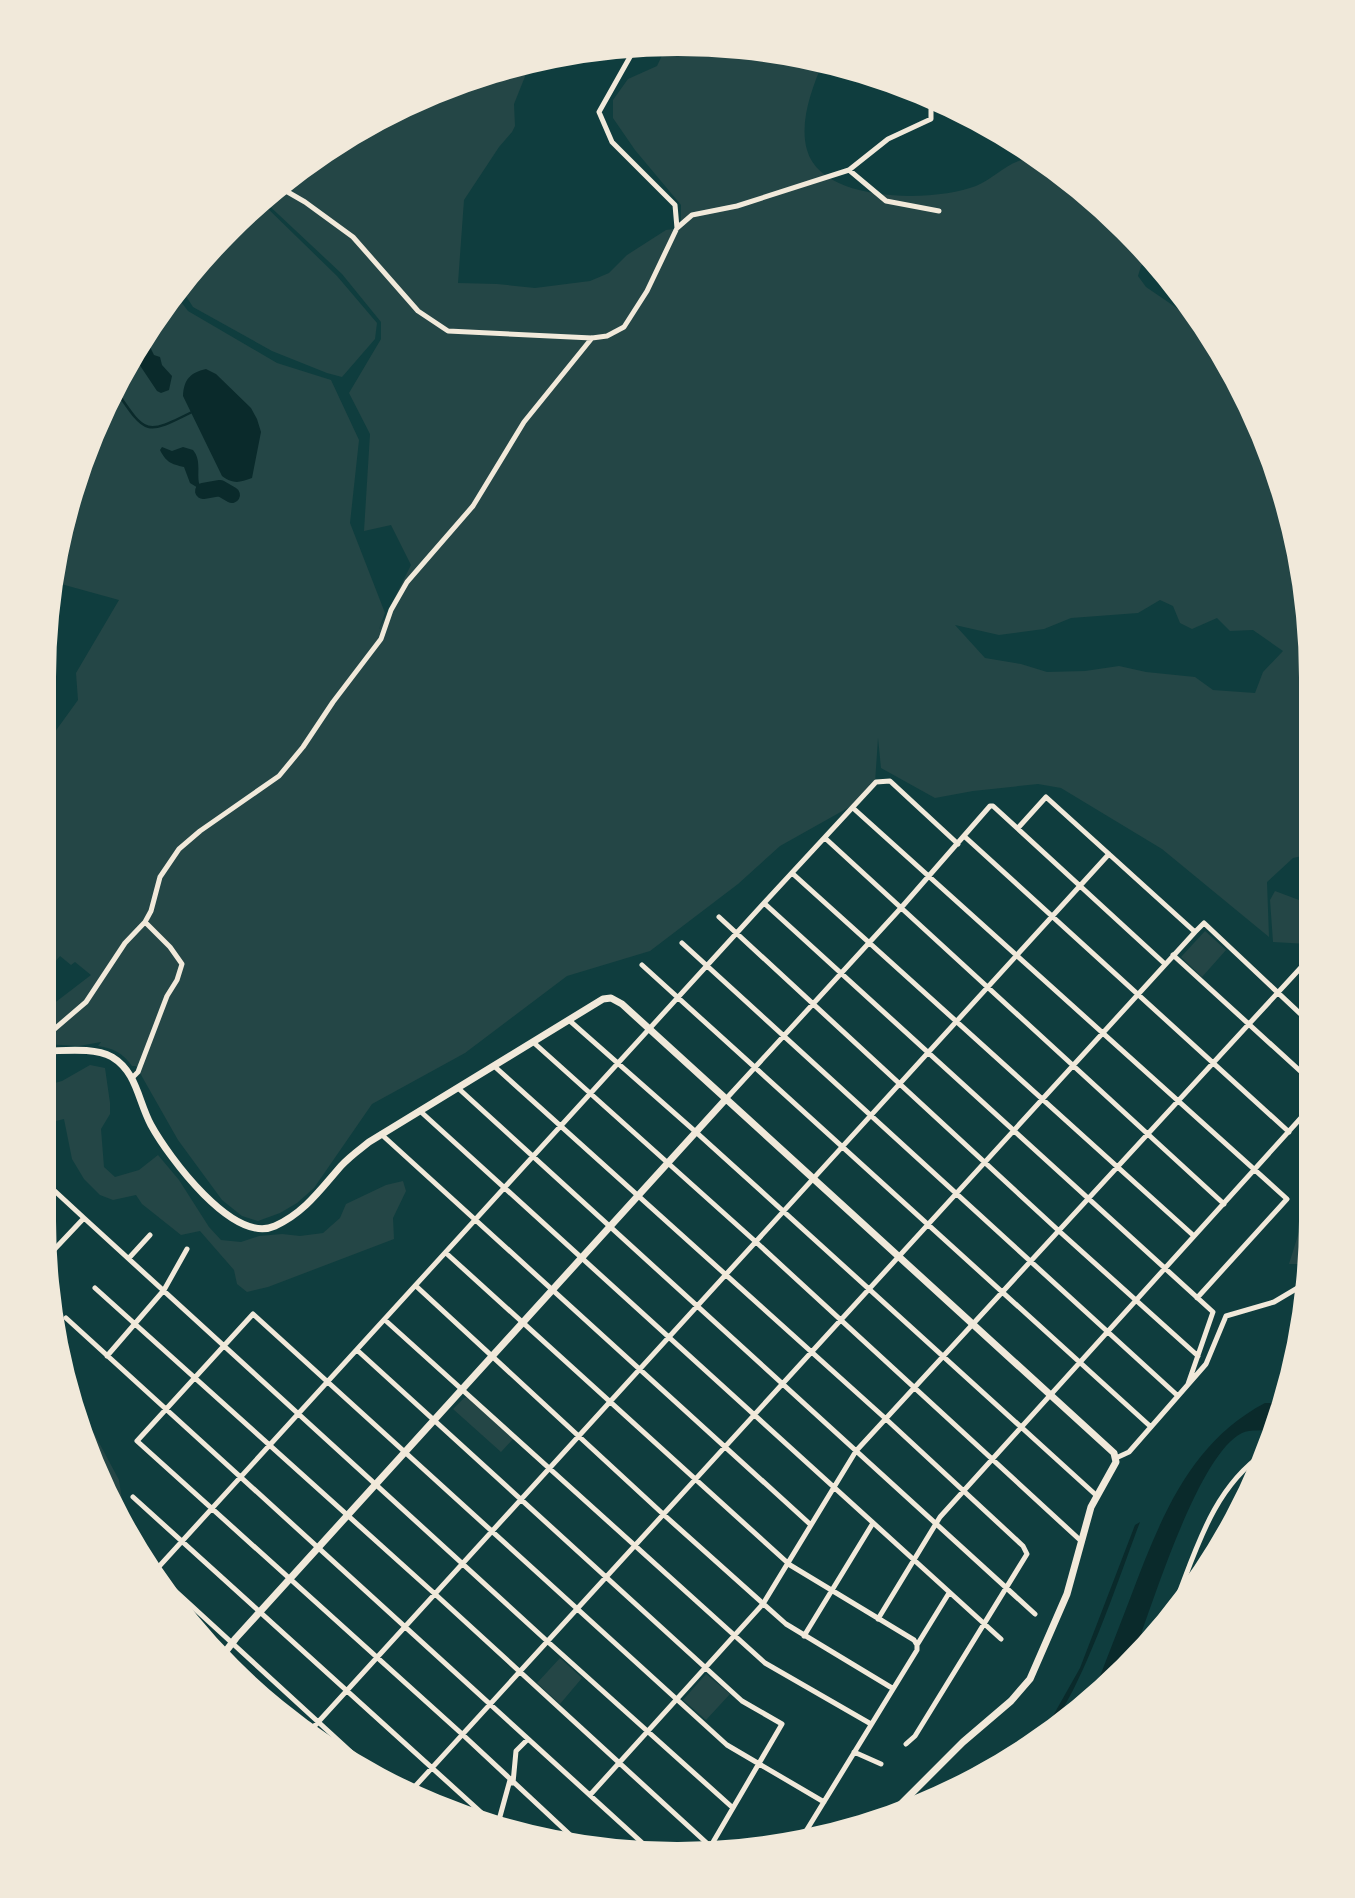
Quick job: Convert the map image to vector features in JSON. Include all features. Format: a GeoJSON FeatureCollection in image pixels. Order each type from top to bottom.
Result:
{"type":"FeatureCollection","features":[{"type":"Feature","properties":{"kind":"street"},"geometry":{"type":"LineString","coordinates":[[630,58],[599,112],[612,142],[675,205],[677,229]]}},
{"type":"Feature","properties":{"kind":"street"},"geometry":{"type":"LineString","coordinates":[[289,193],[353,237],[418,311],[448,331],[592,338],[607,336],[624,327],[647,291],[677,229],[692,215],[737,206],[849,170],[888,139],[931,119],[931,110]]}},
{"type":"Feature","properties":{"kind":"street"},"geometry":{"type":"LineString","coordinates":[[849,170],[886,201],[939,211]]}},
{"type":"Feature","properties":{"kind":"street"},"geometry":{"type":"LineString","coordinates":[[56,1028],[86,1002],[125,943],[145,922],[151,911],[160,877],[179,849],[200,831],[279,776],[303,747],[381,639],[391,610],[407,582],[473,506],[524,422],[592,338]]}},
{"type":"Feature","properties":{"kind":"street"},"geometry":{"type":"LineString","coordinates":[[161,1566],[876,782],[890,781],[958,844]]}},
{"type":"Feature","properties":{"kind":"street"},"geometry":{"type":"LineString","coordinates":[[1018,828],[1046,797],[1195,932]]}},
{"type":"Feature","properties":{"kind":"street"},"geometry":{"type":"LineString","coordinates":[[228,1649],[900,909],[990,806],[1018,828],[1165,964]]}},
{"type":"Feature","properties":{"kind":"street"},"geometry":{"type":"LineString","coordinates":[[853,808],[1287,1199],[1197,1298]]}},
{"type":"Feature","properties":{"kind":"street"},"geometry":{"type":"LineString","coordinates":[[964,836],[1289,1132]]}},
{"type":"Feature","properties":{"kind":"street"},"geometry":{"type":"LineString","coordinates":[[825,838],[1224,1203]]}},
{"type":"Feature","properties":{"kind":"street"},"geometry":{"type":"LineString","coordinates":[[315,1725],[1109,854]]}},
{"type":"Feature","properties":{"kind":"street"},"geometry":{"type":"LineString","coordinates":[[792,873],[1194,1236]]}},
{"type":"Feature","properties":{"kind":"street"},"geometry":{"type":"LineString","coordinates":[[764,903],[1213,1312],[1188,1384]]}},
{"type":"Feature","properties":{"kind":"street"},"geometry":{"type":"LineString","coordinates":[[719,917],[1198,1356]]}},
{"type":"Feature","properties":{"kind":"street"},"geometry":{"type":"LineString","coordinates":[[132,1078],[138,1072],[182,964],[170,947],[145,922]]}},
{"type":"Feature","properties":{"kind":"street"},"geometry":{"type":"LineString","coordinates":[[417,1784],[1204,923],[1299,1012]]}},
{"type":"Feature","properties":{"kind":"street"},"geometry":{"type":"LineString","coordinates":[[682,943],[1178,1396]]}},
{"type":"Feature","properties":{"kind":"street"},"geometry":{"type":"LineString","coordinates":[[1173,955],[1299,1070]]}},
{"type":"Feature","properties":{"kind":"street"},"geometry":{"type":"LineString","coordinates":[[642,965],[1151,1427]]}},
{"type":"Feature","properties":{"kind":"street"},"geometry":{"type":"LineString","coordinates":[[590,1795],[763,1604],[856,1451],[1299,970]]}},
{"type":"Feature","properties":{"kind":"street"},"geometry":{"type":"LineString","coordinates":[[56,1051],[94,1052],[110,1056],[123,1066],[132,1078],[162,1145],[181,1169],[231,1219],[249,1227],[271,1228],[308,1205],[343,1164],[381,1134],[603,999],[611,998],[622,1004],[1116,1458]]}},
{"type":"Feature","properties":{"kind":"street"},"geometry":{"type":"LineString","coordinates":[[569,1020],[1097,1496]]}},
{"type":"Feature","properties":{"kind":"street"},"geometry":{"type":"LineString","coordinates":[[533,1042],[756,1242],[1080,1540]]}},
{"type":"Feature","properties":{"kind":"street"},"geometry":{"type":"LineString","coordinates":[[494,1066],[1023,1546],[1027,1554],[1007,1589],[915,1736],[906,1744]]}},
{"type":"Feature","properties":{"kind":"street"},"geometry":{"type":"LineString","coordinates":[[458,1088],[1035,1614]]}},
{"type":"Feature","properties":{"kind":"street"},"geometry":{"type":"LineString","coordinates":[[420,1111],[1001,1639]]}},
{"type":"Feature","properties":{"kind":"street"},"geometry":{"type":"LineString","coordinates":[[878,1619],[935,1523],[1299,1120]]}},
{"type":"Feature","properties":{"kind":"street"},"geometry":{"type":"LineString","coordinates":[[381,1134],[811,1525]]}},
{"type":"Feature","properties":{"kind":"street"},"geometry":{"type":"LineString","coordinates":[[56,1192],[733,1808]]}},
{"type":"Feature","properties":{"kind":"street"},"geometry":{"type":"LineString","coordinates":[[57,1247],[84,1217]]}},
{"type":"Feature","properties":{"kind":"street"},"geometry":{"type":"LineString","coordinates":[[129,1258],[150,1235]]}},
{"type":"Feature","properties":{"kind":"street"},"geometry":{"type":"LineString","coordinates":[[107,1356],[164,1290],[187,1249]]}},
{"type":"Feature","properties":{"kind":"street"},"geometry":{"type":"LineString","coordinates":[[446,1253],[788,1563],[914,1640],[917,1645]]}},
{"type":"Feature","properties":{"kind":"street"},"geometry":{"type":"LineString","coordinates":[[416,1286],[763,1604],[804,1636],[892,1688]]}},
{"type":"Feature","properties":{"kind":"street"},"geometry":{"type":"LineString","coordinates":[[95,1289],[435,1594],[703,1841]]}},
{"type":"Feature","properties":{"kind":"street"},"geometry":{"type":"LineString","coordinates":[[1116,1458],[1129,1452],[1206,1364],[1226,1316],[1274,1302],[1295,1289]]}},
{"type":"Feature","properties":{"kind":"street"},"geometry":{"type":"LineString","coordinates":[[566,1832],[137,1441],[253,1314],[727,1745],[824,1802]]}},
{"type":"Feature","properties":{"kind":"street"},"geometry":{"type":"LineString","coordinates":[[66,1318],[640,1841]]}},
{"type":"Feature","properties":{"kind":"street"},"geometry":{"type":"LineString","coordinates":[[385,1320],[765,1663],[871,1724]]}},
{"type":"Feature","properties":{"kind":"street"},"geometry":{"type":"LineString","coordinates":[[357,1350],[742,1701],[782,1724],[713,1841]]}},
{"type":"Feature","properties":{"kind":"street"},"geometry":{"type":"LineString","coordinates":[[907,1798],[963,1742],[1011,1701],[1030,1679],[1064,1602],[1091,1507],[1116,1458]]}},
{"type":"Feature","properties":{"kind":"street"},"geometry":{"type":"LineString","coordinates":[[1184,1580],[1203,1528],[1228,1488],[1249,1464]]}},
{"type":"Feature","properties":{"kind":"street"},"geometry":{"type":"LineString","coordinates":[[134,1497],[477,1809]]}},
{"type":"Feature","properties":{"kind":"street"},"geometry":{"type":"LineString","coordinates":[[804,1636],[873,1523]]}},
{"type":"Feature","properties":{"kind":"street"},"geometry":{"type":"LineString","coordinates":[[808,1828],[917,1650],[917,1645],[949,1592]]}},
{"type":"Feature","properties":{"kind":"street"},"geometry":{"type":"LineString","coordinates":[[183,1598],[340,1742]]}},
{"type":"Feature","properties":{"kind":"street"},"geometry":{"type":"LineString","coordinates":[[500,1816],[511,1782],[516,1751],[528,1739]]}},
{"type":"Feature","properties":{"kind":"street"},"geometry":{"type":"LineString","coordinates":[[854,1752],[881,1764]]}},
{"type":"Feature","properties":{"kind":"shaded area"},"geometry":{"type":"Polygon","coordinates":[[[662,56],[718,57],[759,61],[819,73],[806,117],[807,150],[817,168],[834,181],[856,189],[908,196],[958,191],[976,186],[1022,160],[1056,184],[1117,238],[1142,265],[1138,276],[1146,287],[1178,309],[1216,367],[1252,440],[1278,517],[1287,556],[1298,637],[1299,857],[1293,858],[1267,882],[1269,937],[1162,849],[1061,788],[1038,784],[935,798],[881,768],[878,738],[875,783],[862,800],[780,846],[738,884],[650,951],[567,976],[465,1053],[372,1104],[314,1188],[297,1203],[258,1221],[242,1216],[222,1200],[178,1140],[136,1066],[132,1066],[117,1052],[98,1046],[101,1042],[79,1046],[56,1045],[56,1002],[91,975],[75,962],[71,965],[60,956],[56,961],[56,730],[78,700],[76,673],[119,600],[63,585],[77,517],[89,478],[120,403],[139,367],[182,302],[188,311],[277,363],[331,380],[359,440],[350,523],[385,613],[379,629],[411,565],[391,525],[364,531],[370,434],[349,393],[381,339],[381,322],[342,274],[271,207],[332,161],[403,120],[478,89],[526,75],[514,104],[515,126],[464,200],[458,283],[535,288],[590,281],[609,273],[627,255],[666,230],[681,228],[681,205],[635,150],[613,118],[613,100],[628,79],[657,66],[662,56]],[[1160,600],[1138,613],[1071,618],[1044,629],[999,635],[955,625],[985,658],[1047,672],[1085,671],[1119,666],[1195,677],[1213,690],[1255,693],[1263,672],[1283,651],[1253,630],[1230,631],[1217,618],[1192,629],[1180,623],[1173,606],[1160,600]]]}},
{"type":"Feature","properties":{"kind":"shaded area"},"geometry":{"type":"Polygon","coordinates":[[[269,209],[337,276],[377,323],[375,339],[342,377],[272,351],[193,307],[186,296],[238,238],[269,209]]]}},
{"type":"Feature","properties":{"kind":"shaded area"},"geometry":{"type":"Polygon","coordinates":[[[151,348],[154,355],[160,357],[162,365],[172,376],[169,390],[161,393],[140,365],[151,348]]]}},
{"type":"Feature","properties":{"kind":"shaded area"},"geometry":{"type":"Polygon","coordinates":[[[206,369],[216,374],[251,408],[257,419],[261,432],[252,478],[236,482],[222,476],[183,396],[189,378],[206,369]]]}},
{"type":"Feature","properties":{"kind":"shaded area"},"geometry":{"type":"Polygon","coordinates":[[[162,447],[172,451],[183,447],[193,450],[198,460],[199,482],[203,491],[190,483],[184,467],[167,460],[160,450],[162,447]]]}},
{"type":"Feature","properties":{"kind":"shaded area"},"geometry":{"type":"Polygon","coordinates":[[[1275,891],[1299,900],[1299,943],[1273,942],[1270,900],[1275,891]]]}},
{"type":"Feature","properties":{"kind":"shaded area"},"geometry":{"type":"Polygon","coordinates":[[[1205,931],[1226,950],[1202,977],[1181,957],[1205,931]]]}},
{"type":"Feature","properties":{"kind":"shaded area"},"geometry":{"type":"Polygon","coordinates":[[[90,1065],[105,1068],[110,1114],[101,1129],[104,1167],[115,1177],[139,1170],[158,1155],[221,1240],[241,1242],[259,1236],[323,1233],[340,1218],[346,1204],[386,1185],[403,1181],[406,1191],[393,1218],[394,1239],[268,1287],[247,1292],[237,1284],[234,1270],[200,1231],[181,1235],[142,1204],[136,1195],[113,1200],[100,1195],[84,1179],[72,1159],[64,1119],[56,1121],[56,1083],[90,1065]]]}},
{"type":"Feature","properties":{"kind":"shaded area"},"geometry":{"type":"Polygon","coordinates":[[[1299,1233],[1298,1264],[1289,1264],[1299,1233]]]}},
{"type":"Feature","properties":{"kind":"shaded area"},"geometry":{"type":"Polygon","coordinates":[[[467,1397],[513,1439],[501,1452],[453,1409],[467,1397]]]}},
{"type":"Feature","properties":{"kind":"shaded area"},"geometry":{"type":"Polygon","coordinates":[[[1265,1403],[1271,1403],[1262,1430],[1242,1433],[1227,1445],[1211,1466],[1170,1554],[1142,1634],[1101,1675],[1153,1539],[1180,1486],[1216,1439],[1265,1403]]]}},
{"type":"Feature","properties":{"kind":"shaded area"},"geometry":{"type":"Polygon","coordinates":[[[94,1433],[119,1480],[122,1498],[94,1433]]]}},
{"type":"Feature","properties":{"kind":"shaded area"},"geometry":{"type":"Polygon","coordinates":[[[1140,1522],[1084,1666],[1071,1695],[1062,1709],[1053,1716],[1080,1668],[1135,1525],[1140,1522]]]}},
{"type":"Feature","properties":{"kind":"shaded area"},"geometry":{"type":"Polygon","coordinates":[[[560,1658],[582,1678],[560,1704],[537,1683],[560,1658]]]}},
{"type":"Feature","properties":{"kind":"shaded area"},"geometry":{"type":"Polygon","coordinates":[[[706,1674],[730,1694],[706,1720],[683,1700],[706,1674]]]}},
{"type":"Feature","properties":{"kind":"waterway"},"geometry":{"type":"LineString","coordinates":[[122,399],[134,416],[148,427],[165,425],[192,412]]}},
{"type":"Feature","properties":{"kind":"waterway"},"geometry":{"type":"LineString","coordinates":[[203,491],[220,488],[232,495]]}}]}
